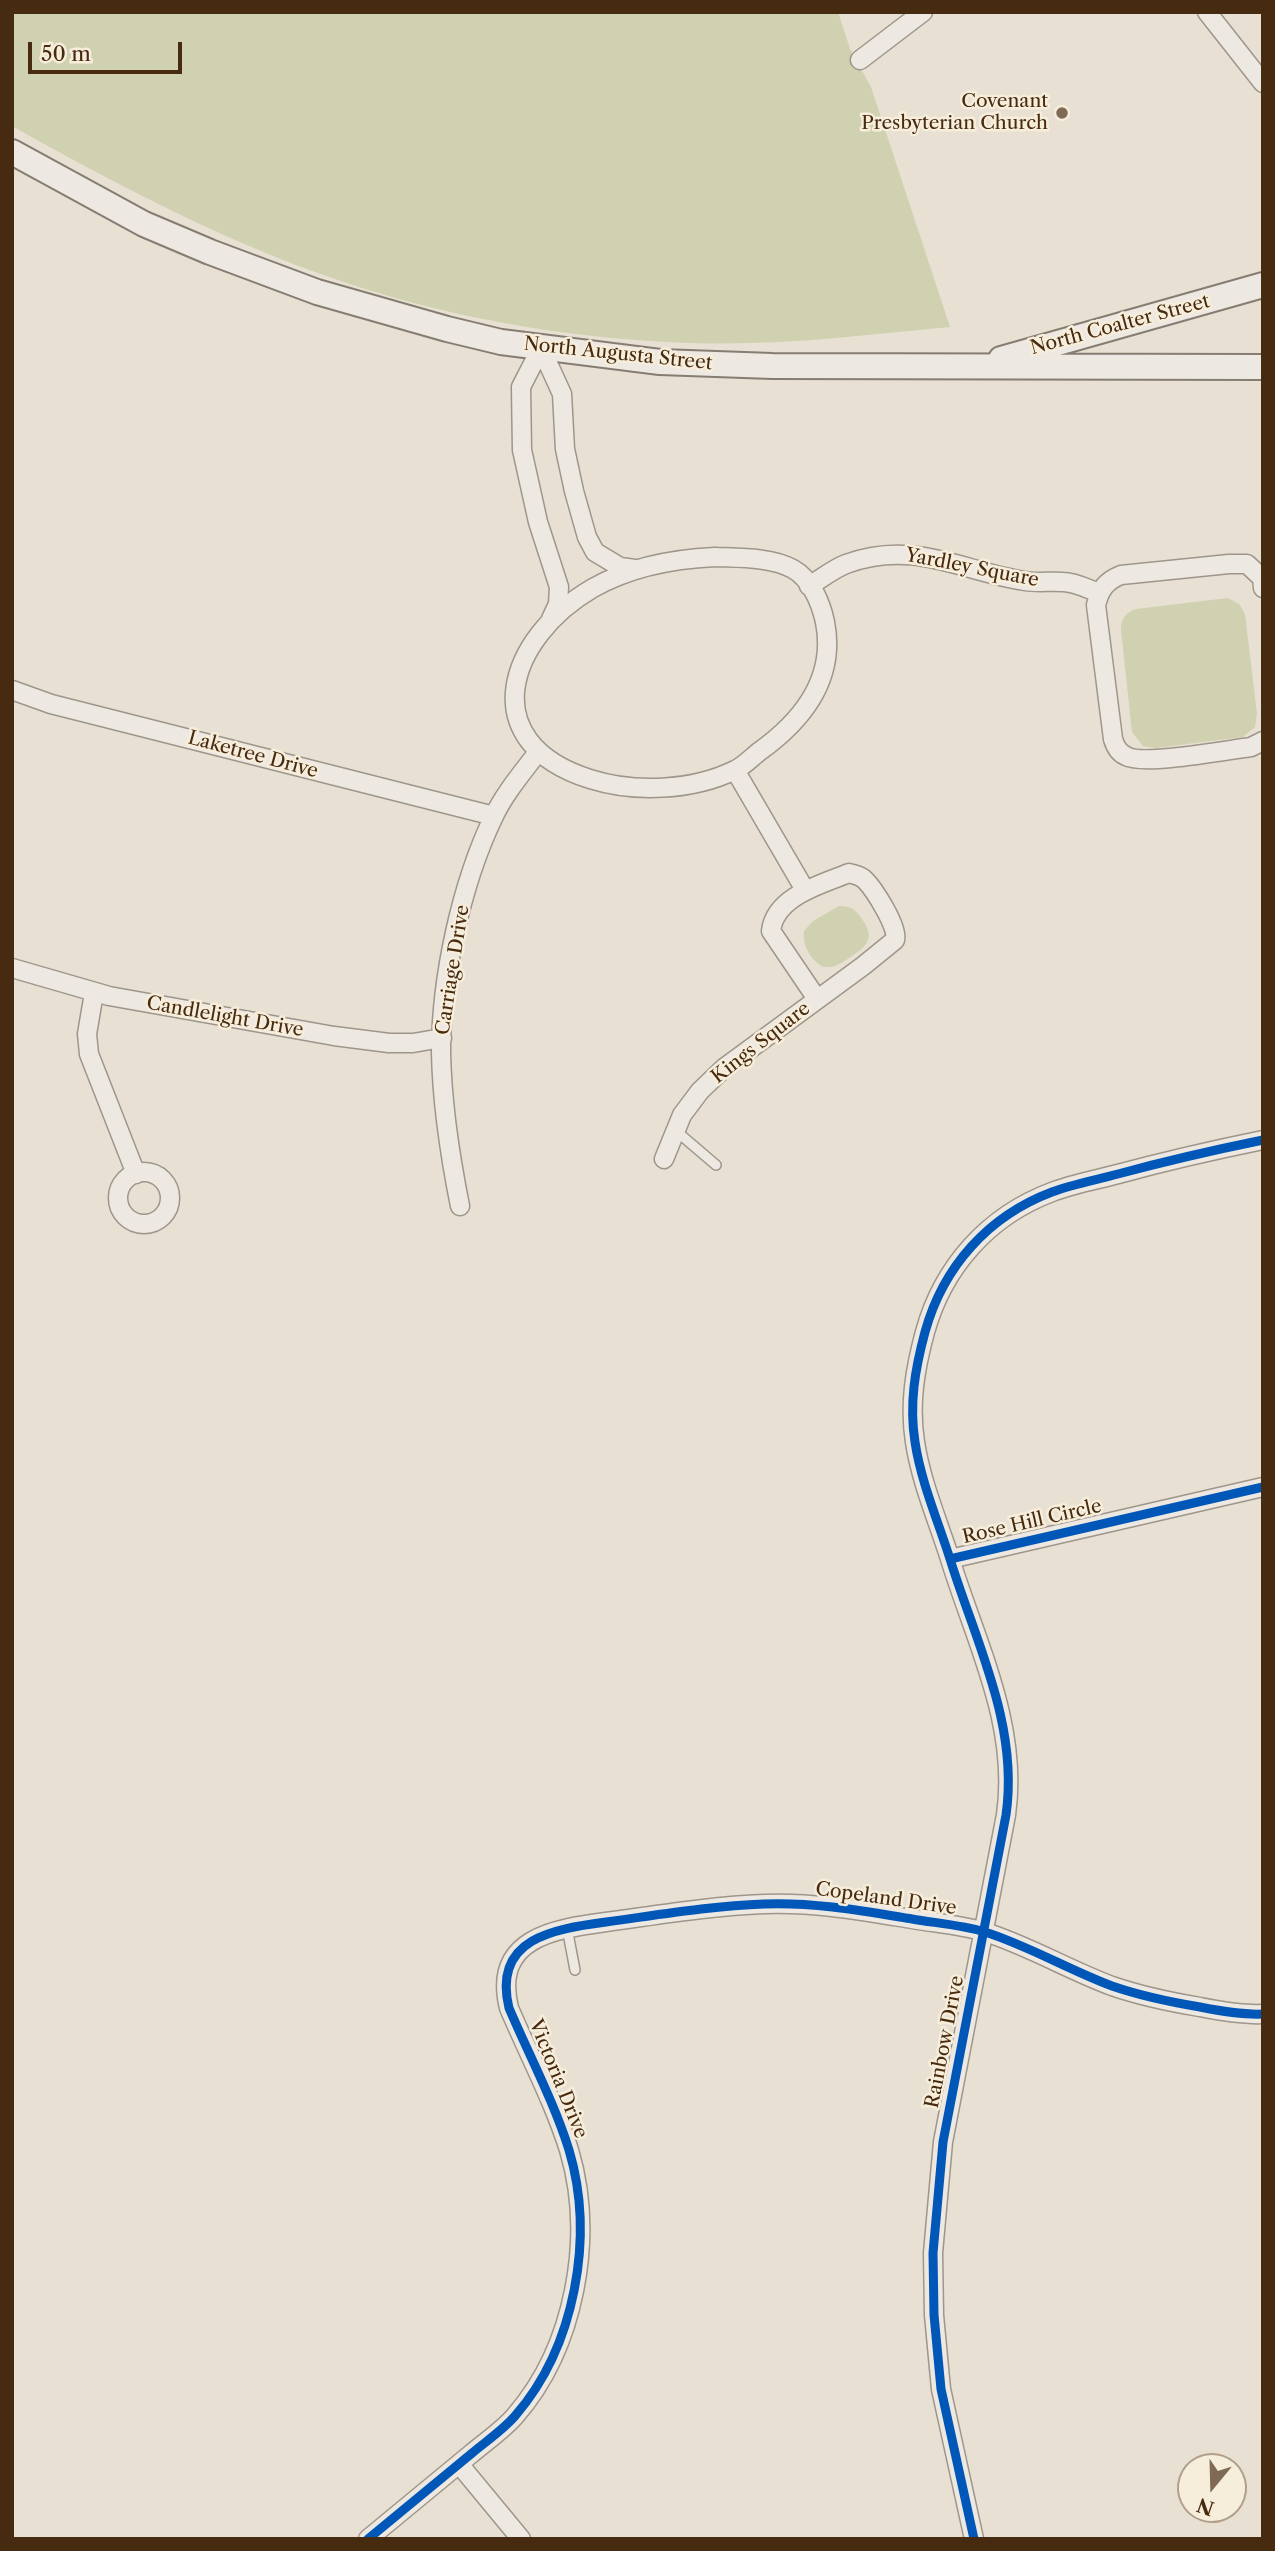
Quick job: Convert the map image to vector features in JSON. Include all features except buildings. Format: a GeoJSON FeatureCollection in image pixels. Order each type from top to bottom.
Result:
{"type":"FeatureCollection","features":[{"type":"Feature","properties":{"kind":"main road","name":"North Augusta Street"},"geometry":{"type":"LineString","coordinates":[[12,152],[144,224],[263,273],[317,292],[479,338],[628,359],[694,364],[1263,367]]}},
{"type":"Feature","properties":{"kind":"main road","name":"North Coalter Street"},"geometry":{"type":"LineString","coordinates":[[977,366],[1263,285]]}},
{"type":"Feature","properties":{"kind":"street"},"geometry":{"type":"LineString","coordinates":[[860,60],[923,12]]}},
{"type":"Feature","properties":{"kind":"street"},"geometry":{"type":"LineString","coordinates":[[1207,12],[1263,83]]}},
{"type":"Feature","properties":{"kind":"street"},"geometry":{"type":"LineString","coordinates":[[541,348],[562,394],[565,449],[587,537],[595,552],[620,567],[635,569]]}},
{"type":"Feature","properties":{"kind":"street"},"geometry":{"type":"LineString","coordinates":[[541,348],[521,387],[522,450],[538,522],[559,587],[558,604],[551,619],[529,647],[515,687],[517,716],[525,734],[538,752],[554,764],[576,774],[624,787],[674,787],[698,782],[735,770],[795,722],[813,697],[822,678],[826,660],[826,628],[820,605],[801,575],[789,567],[752,559],[700,558],[635,569],[594,587],[551,619]]}},
{"type":"Feature","properties":{"kind":"street","name":"Yardley Square"},"geometry":{"type":"LineString","coordinates":[[809,586],[857,561],[906,554],[939,558],[1024,581],[1066,582],[1099,593]]}},
{"type":"Feature","properties":{"kind":"street"},"geometry":{"type":"LineString","coordinates":[[1263,589],[1262,578],[1247,564],[1229,564],[1121,575],[1109,580],[1099,593],[1096,605],[1113,739],[1122,754],[1137,759],[1171,757],[1251,747],[1263,741]]}},
{"type":"Feature","properties":{"kind":"street","name":"Laketree Drive"},"geometry":{"type":"LineString","coordinates":[[12,690],[51,704],[494,816]]}},
{"type":"Feature","properties":{"kind":"street","name":"Carriage Drive"},"geometry":{"type":"LineString","coordinates":[[460,1206],[443,1094],[442,1038],[444,1004],[456,933],[474,869],[494,816],[538,752]]}},
{"type":"Feature","properties":{"kind":"street"},"geometry":{"type":"LineString","coordinates":[[735,770],[806,890]]}},
{"type":"Feature","properties":{"kind":"street","name":"Kings Square"},"geometry":{"type":"LineString","coordinates":[[664,1159],[682,1115],[694,1098],[724,1068],[863,966],[895,940],[897,934],[873,892],[861,877],[849,873],[806,890],[780,910],[772,921],[771,931],[817,999]]}},
{"type":"Feature","properties":{"kind":"street","name":"Candlelight Drive"},"geometry":{"type":"LineString","coordinates":[[12,968],[94,993],[364,1041],[413,1043],[442,1038]]}},
{"type":"Feature","properties":{"kind":"street"},"geometry":{"type":"LineString","coordinates":[[94,993],[87,1034],[89,1054],[136,1174]]}},
{"type":"Feature","properties":{"kind":"street","name":"Rose Hill Circle"},"geometry":{"type":"LineString","coordinates":[[1263,1140],[1157,1163],[1052,1192],[1000,1220],[960,1259],[942,1287],[929,1319],[917,1362],[912,1408],[917,1454],[950,1559],[1263,1487]]}},
{"type":"Feature","properties":{"kind":"street","name":"Rainbow Drive"},"geometry":{"type":"LineString","coordinates":[[950,1559],[1000,1711],[1009,1759],[1006,1815],[943,2143],[933,2253],[934,2315],[941,2389],[974,2539]]}},
{"type":"Feature","properties":{"kind":"street","name":"Copeland Drive"},"geometry":{"type":"LineString","coordinates":[[659,1915],[716,1907],[790,1904],[843,1908],[984,1931],[1146,1997],[1218,2011],[1263,2014]]}},
{"type":"Feature","properties":{"kind":"street","name":"Victoria Drive"},"geometry":{"type":"LineString","coordinates":[[368,2539],[513,2418],[536,2388],[559,2342],[572,2298],[580,2219],[575,2177],[561,2130],[509,2008],[506,1992],[511,1965],[522,1948],[535,1938],[567,1928],[659,1915]]}},
{"type":"Feature","properties":{"kind":"street"},"geometry":{"type":"LineString","coordinates":[[459,2464],[521,2539]]}},
{"type":"Feature","properties":{"kind":"lane"},"geometry":{"type":"LineString","coordinates":[[675,1130],[716,1165]]}},
{"type":"Feature","properties":{"kind":"lane"},"geometry":{"type":"LineString","coordinates":[[567,1928],[575,1969]]}},
{"type":"Feature","properties":{"kind":"green space"},"geometry":{"type":"Polygon","coordinates":[[[12,12],[838,12],[850,49],[871,87],[950,327],[724,344],[617,339],[507,324],[399,299],[348,283],[298,266],[200,224],[105,177],[12,126],[12,12]]]}},
{"type":"Feature","properties":{"kind":"green space"},"geometry":{"type":"Polygon","coordinates":[[[1228,598],[1239,604],[1245,614],[1257,714],[1255,727],[1243,737],[1155,748],[1143,746],[1132,732],[1121,630],[1124,617],[1136,609],[1228,598]]]}},
{"type":"Feature","properties":{"kind":"green space"},"geometry":{"type":"Polygon","coordinates":[[[839,906],[850,907],[857,913],[866,926],[868,942],[846,960],[834,966],[823,967],[808,952],[804,931],[813,921],[839,906]]]}},
{"type":"Feature","properties":{"kind":"cycle path"},"geometry":{"type":"LineString","coordinates":[[1263,1140],[1060,1189],[1029,1202],[988,1230],[956,1265],[933,1308],[918,1359],[913,1414],[921,1472],[950,1559],[1263,1487]]}},
{"type":"Feature","properties":{"kind":"cycle path"},"geometry":{"type":"LineString","coordinates":[[950,1559],[993,1685],[1006,1749],[1008,1782],[1006,1815],[943,2142],[933,2253],[934,2315],[941,2389],[974,2539]]}},
{"type":"Feature","properties":{"kind":"cycle path"},"geometry":{"type":"LineString","coordinates":[[368,2539],[515,2416],[536,2388],[552,2358],[565,2324],[574,2290],[579,2254],[577,2184],[569,2150],[556,2114],[509,2008],[506,1984],[510,1966],[519,1952],[532,1941],[548,1934],[586,1925],[685,1911],[764,1904],[820,1906],[976,1930],[1017,1944],[1096,1980],[1134,1993],[1223,2011],[1263,2014]]}},
{"type":"Feature","properties":{"kind":"place","name":"Covenant Presbyterian Church"},"geometry":{"type":"Point","coordinates":[1062,113]}}]}
